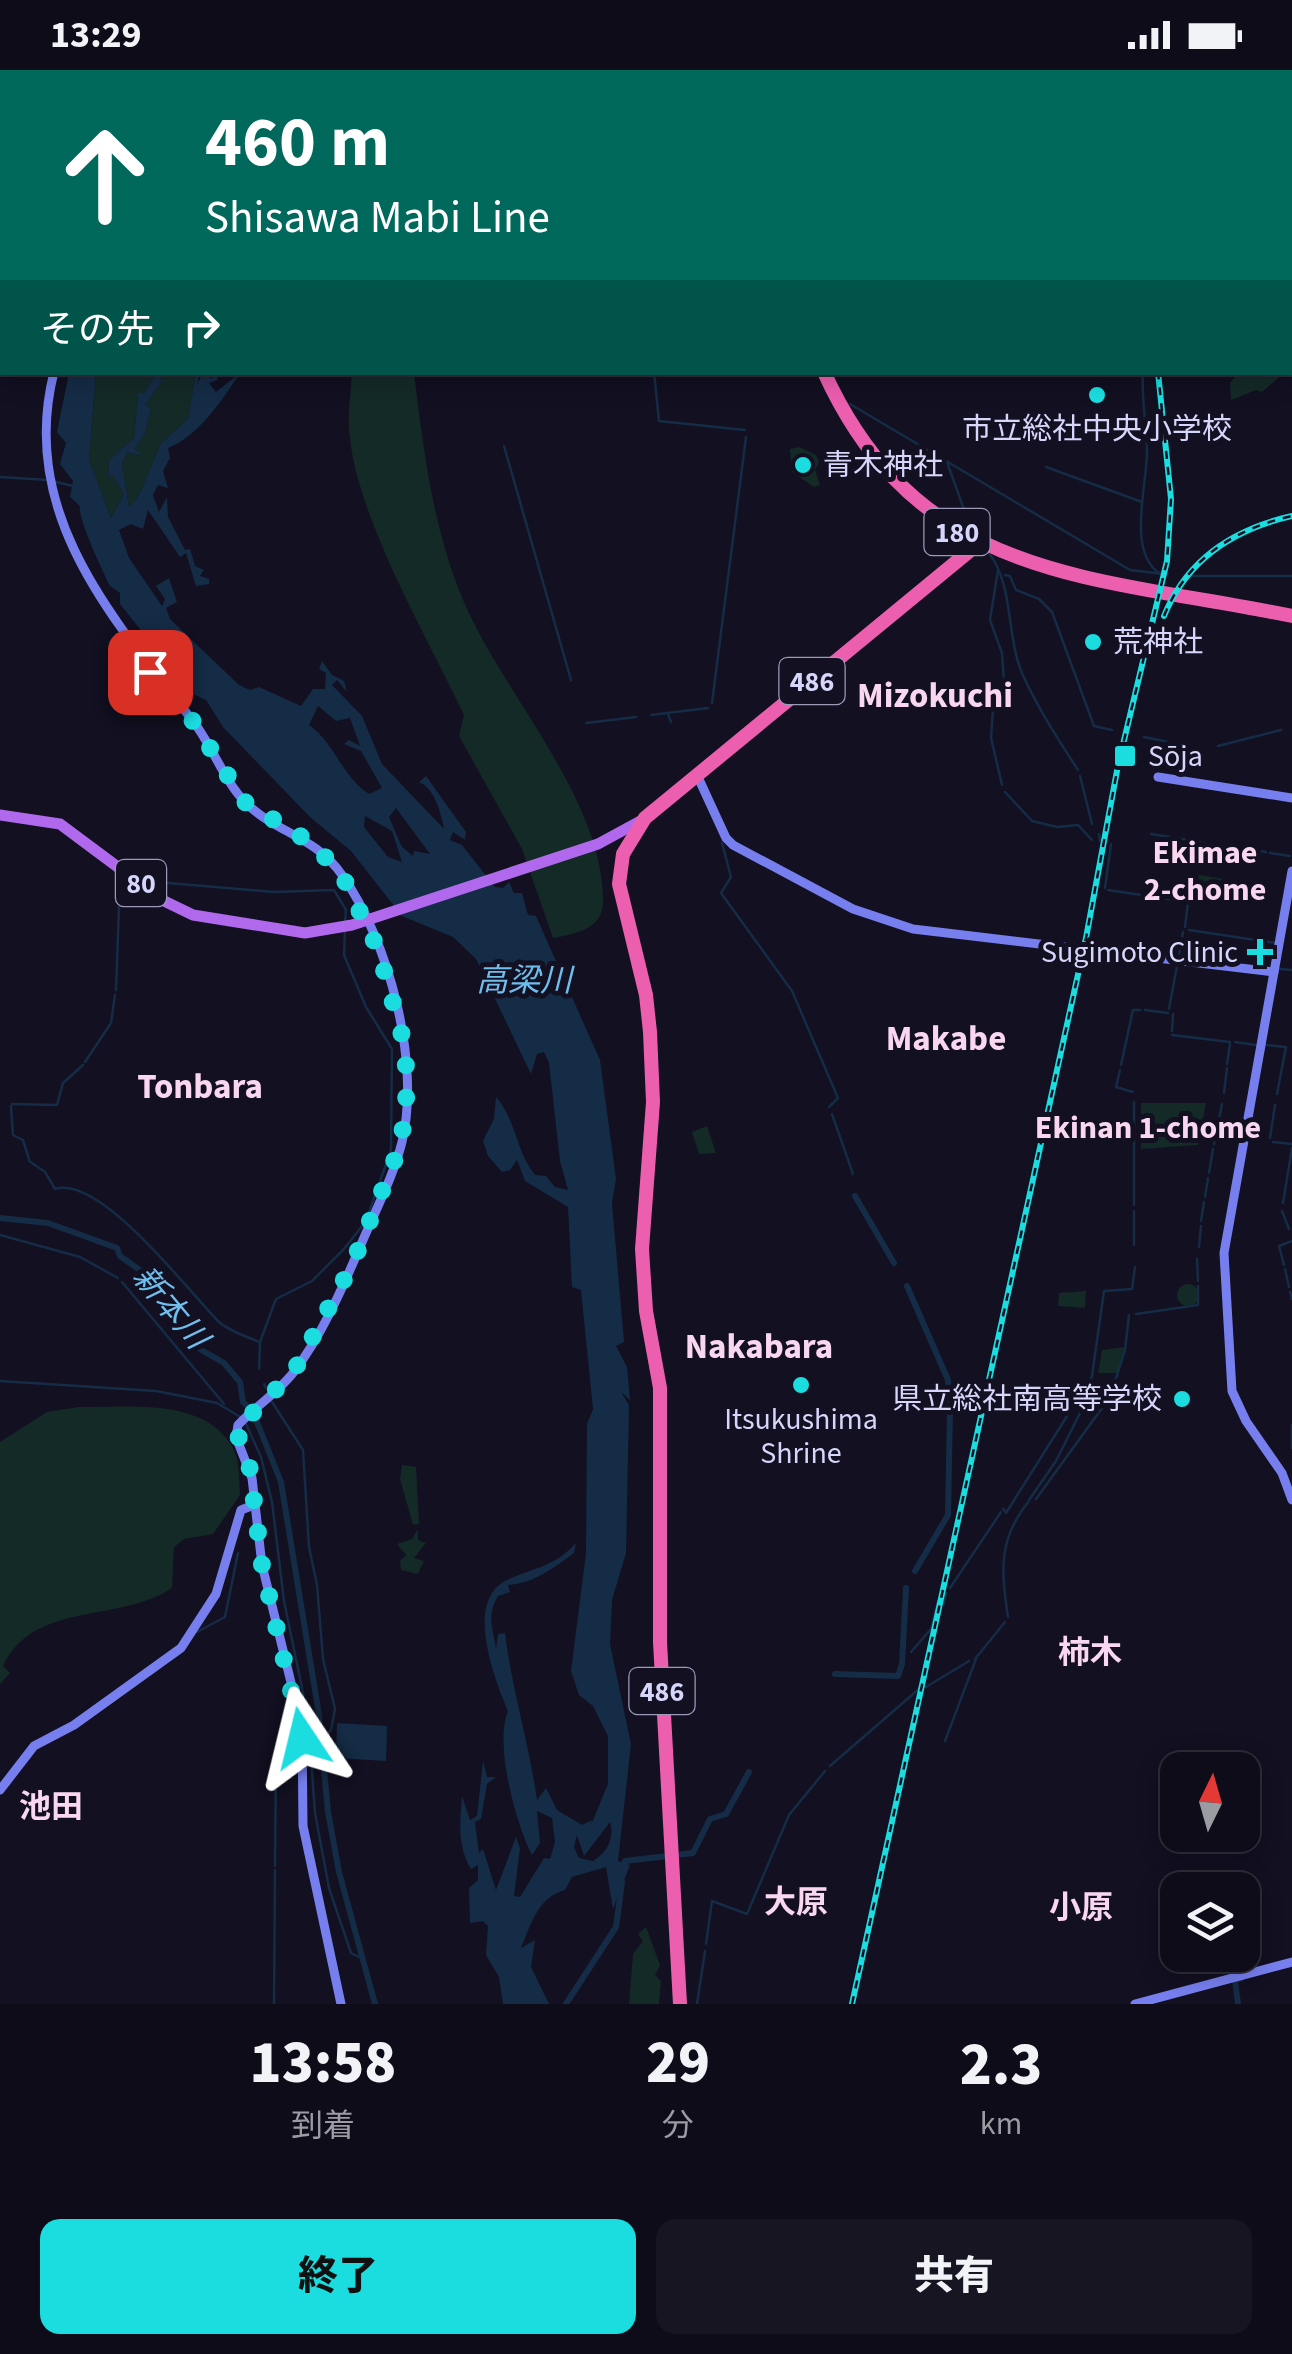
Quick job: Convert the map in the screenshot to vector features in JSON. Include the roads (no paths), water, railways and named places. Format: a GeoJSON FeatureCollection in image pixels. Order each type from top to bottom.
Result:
{"type":"FeatureCollection","features":[{"type":"Feature","properties":{"kind":"highway","name":"180"},"geometry":{"type":"LineString","coordinates":[[826,375],[854,432],[888,477],[926,511],[978,544],[1032,564],[1292,616]]}},
{"type":"Feature","properties":{"kind":"highway","name":"486"},"geometry":{"type":"LineString","coordinates":[[680,2004],[660,1642],[660,1388],[643,1268],[644,1195],[653,1102],[651,1044],[646,995],[618,884],[623,854],[645,818],[978,544]]}},
{"type":"Feature","properties":{"kind":"main road"},"geometry":{"type":"LineString","coordinates":[[53,375],[43,424],[46,470],[68,532],[102,600],[150,672],[200,730],[238,794],[259,814],[317,847],[341,873],[388,978],[405,1046],[407,1090],[401,1144],[335,1304],[294,1371],[241,1422],[236,1435],[250,1469],[262,1565],[302,1727],[303,1826],[341,2004]]}},
{"type":"Feature","properties":{"kind":"main road"},"geometry":{"type":"LineString","coordinates":[[697,774],[733,844],[853,909],[922,931],[1274,972]]}},
{"type":"Feature","properties":{"kind":"main road"},"geometry":{"type":"LineString","coordinates":[[1158,778],[1292,798]]}},
{"type":"Feature","properties":{"kind":"main road","name":"80"},"geometry":{"type":"LineString","coordinates":[[0,815],[60,824],[162,900],[193,915],[292,932],[319,932],[363,921],[602,842],[645,818]]}},
{"type":"Feature","properties":{"kind":"main road"},"geometry":{"type":"LineString","coordinates":[[1292,872],[1224,1263],[1232,1391],[1282,1473],[1292,1500]]}},
{"type":"Feature","properties":{"kind":"main road"},"geometry":{"type":"LineString","coordinates":[[0,1790],[34,1746],[74,1725],[181,1648],[216,1594],[241,1510],[254,1505]]}},
{"type":"Feature","properties":{"kind":"main road"},"geometry":{"type":"LineString","coordinates":[[1135,2004],[1292,1962]]}},
{"type":"Feature","properties":{"kind":"water","name":"高梁川"},"geometry":{"type":"Polygon","coordinates":[[[69,375],[96,375],[89,460],[111,518],[124,494],[113,476],[108,477],[109,460],[134,438],[138,393],[144,393],[156,375],[162,375],[161,383],[145,405],[151,408],[145,433],[135,449],[142,456],[127,452],[122,464],[129,507],[139,495],[161,443],[188,419],[196,375],[199,375],[197,384],[202,375],[211,375],[210,379],[218,375],[217,380],[209,383],[216,392],[239,375],[200,426],[168,448],[170,458],[163,471],[168,488],[158,485],[153,495],[159,512],[167,497],[168,517],[185,550],[190,549],[195,566],[204,570],[200,576],[209,579],[209,584],[196,586],[186,553],[180,557],[148,510],[143,529],[131,524],[119,530],[129,558],[162,606],[165,599],[156,586],[169,578],[177,602],[166,608],[170,619],[239,685],[250,690],[259,687],[301,706],[313,689],[325,689],[326,673],[319,669],[322,661],[332,675],[344,681],[347,692],[337,680],[332,685],[362,716],[382,764],[444,829],[433,796],[419,782],[426,776],[466,832],[465,840],[453,832],[450,840],[462,845],[495,887],[503,888],[509,882],[514,893],[522,893],[528,915],[536,916],[600,1060],[616,1179],[612,1203],[624,1342],[616,1346],[627,1367],[630,1400],[621,1392],[629,1405],[626,1553],[612,1600],[610,1644],[631,1744],[618,1861],[630,1865],[613,1909],[606,1867],[572,1877],[565,1890],[548,1899],[537,1913],[521,1948],[535,1940],[531,1967],[549,2004],[503,2004],[499,1977],[486,1955],[488,1926],[483,1921],[470,1923],[469,1888],[478,1880],[478,1865],[471,1869],[461,1842],[460,1824],[462,1796],[470,1820],[477,1816],[483,1761],[487,1777],[496,1777],[487,1784],[481,1819],[475,1822],[479,1853],[483,1849],[496,1890],[516,1837],[520,1848],[514,1896],[520,1897],[544,1858],[550,1859],[555,1842],[552,1818],[537,1811],[540,1843],[532,1855],[515,1808],[504,1745],[508,1711],[490,1660],[485,1622],[494,1590],[507,1580],[552,1562],[576,1543],[574,1553],[550,1570],[508,1585],[510,1592],[498,1596],[494,1604],[491,1622],[496,1649],[498,1634],[505,1633],[537,1800],[546,1788],[557,1810],[582,1825],[592,1820],[591,1825],[608,1784],[608,1736],[593,1706],[579,1695],[571,1671],[586,1553],[587,1424],[593,1409],[581,1290],[572,1287],[568,1207],[525,1181],[517,1160],[510,1170],[502,1172],[488,1156],[483,1141],[494,1119],[496,1097],[535,1175],[546,1176],[555,1187],[568,1190],[560,1161],[549,1063],[544,1052],[537,1054],[531,1074],[476,959],[453,937],[402,916],[351,851],[310,817],[223,727],[206,700],[191,693],[120,604],[120,593],[110,586],[91,545],[80,506],[70,497],[73,481],[60,464],[66,443],[57,432],[69,375]],[[318,706],[309,725],[360,787],[369,794],[382,788],[361,751],[344,744],[349,740],[360,746],[350,718],[336,721],[318,706]],[[396,808],[389,817],[402,847],[413,856],[414,851],[430,854],[396,808]],[[365,816],[364,827],[388,857],[402,862],[392,831],[365,816]],[[610,1822],[584,1856],[577,1835],[574,1847],[579,1858],[593,1861],[602,1854],[609,1845],[610,1822]]]}},
{"type":"Feature","properties":{"kind":"water"},"geometry":{"type":"Polygon","coordinates":[[[337,1723],[387,1726],[386,1761],[336,1758],[337,1723]]]}},
{"type":"Feature","properties":{"kind":"waterway"},"geometry":{"type":"LineString","coordinates":[[654,375],[659,421],[745,430]]}},
{"type":"Feature","properties":{"kind":"waterway"},"geometry":{"type":"LineString","coordinates":[[1143,375],[1147,452],[1141,534],[1149,563],[1159,573]]}},
{"type":"Feature","properties":{"kind":"waterway"},"geometry":{"type":"LineString","coordinates":[[850,404],[1130,570],[1163,574]]}},
{"type":"Feature","properties":{"kind":"waterway"},"geometry":{"type":"LineString","coordinates":[[712,703],[746,437]]}},
{"type":"Feature","properties":{"kind":"waterway"},"geometry":{"type":"LineString","coordinates":[[504,446],[571,680]]}},
{"type":"Feature","properties":{"kind":"waterway"},"geometry":{"type":"LineString","coordinates":[[947,462],[971,529]]}},
{"type":"Feature","properties":{"kind":"waterway"},"geometry":{"type":"LineString","coordinates":[[1046,467],[1142,502]]}},
{"type":"Feature","properties":{"kind":"waterway"},"geometry":{"type":"LineString","coordinates":[[0,477],[48,480]]}},
{"type":"Feature","properties":{"kind":"waterway"},"geometry":{"type":"LineString","coordinates":[[56,482],[73,486]]}},
{"type":"Feature","properties":{"kind":"waterway"},"geometry":{"type":"LineString","coordinates":[[989,553],[1002,580],[1022,673],[1078,770]]}},
{"type":"Feature","properties":{"kind":"waterway"},"geometry":{"type":"LineString","coordinates":[[998,570],[990,620],[1002,653],[1004,682],[993,709],[991,738],[1002,785]]}},
{"type":"Feature","properties":{"kind":"waterway"},"geometry":{"type":"LineString","coordinates":[[1005,575],[1010,576],[1016,590],[1039,599],[1052,612],[1094,726],[1112,730]]}},
{"type":"Feature","properties":{"kind":"waterway"},"geometry":{"type":"LineString","coordinates":[[1191,576],[1292,576]]}},
{"type":"Feature","properties":{"kind":"waterway"},"geometry":{"type":"LineString","coordinates":[[651,715],[708,708]]}},
{"type":"Feature","properties":{"kind":"waterway"},"geometry":{"type":"LineString","coordinates":[[668,714],[671,722]]}},
{"type":"Feature","properties":{"kind":"waterway"},"geometry":{"type":"LineString","coordinates":[[586,723],[636,717]]}},
{"type":"Feature","properties":{"kind":"waterway"},"geometry":{"type":"LineString","coordinates":[[1218,746],[1281,730]]}},
{"type":"Feature","properties":{"kind":"waterway"},"geometry":{"type":"LineString","coordinates":[[1144,737],[1183,745],[1185,750]]}},
{"type":"Feature","properties":{"kind":"waterway"},"geometry":{"type":"LineString","coordinates":[[1080,776],[1092,824]]}},
{"type":"Feature","properties":{"kind":"waterway"},"geometry":{"type":"LineString","coordinates":[[1005,792],[1032,821],[1057,827],[1078,825],[1092,840]]}},
{"type":"Feature","properties":{"kind":"waterway"},"geometry":{"type":"LineString","coordinates":[[1099,834],[1100,841]]}},
{"type":"Feature","properties":{"kind":"waterway"},"geometry":{"type":"LineString","coordinates":[[1151,834],[1200,842]]}},
{"type":"Feature","properties":{"kind":"waterway"},"geometry":{"type":"LineString","coordinates":[[722,843],[731,877],[721,893],[792,991],[838,1098],[829,1107]]}},
{"type":"Feature","properties":{"kind":"waterway"},"geometry":{"type":"LineString","coordinates":[[1204,843],[1266,852]]}},
{"type":"Feature","properties":{"kind":"waterway"},"geometry":{"type":"LineString","coordinates":[[1105,888],[1111,844]]}},
{"type":"Feature","properties":{"kind":"waterway"},"geometry":{"type":"LineString","coordinates":[[1270,853],[1290,856]]}},
{"type":"Feature","properties":{"kind":"waterway"},"geometry":{"type":"LineString","coordinates":[[116,990],[120,879],[127,880]]}},
{"type":"Feature","properties":{"kind":"waterway"},"geometry":{"type":"LineString","coordinates":[[145,881],[274,892],[334,890],[346,910],[345,923]]}},
{"type":"Feature","properties":{"kind":"waterway"},"geometry":{"type":"LineString","coordinates":[[1108,890],[1188,902],[1185,927]]}},
{"type":"Feature","properties":{"kind":"waterway"},"geometry":{"type":"LineString","coordinates":[[1189,930],[1276,943]]}},
{"type":"Feature","properties":{"kind":"waterway"},"geometry":{"type":"LineString","coordinates":[[259,1369],[260,1342],[276,1299],[312,1281],[366,1221],[391,1150],[392,1049],[366,1007],[344,955],[345,931]]}},
{"type":"Feature","properties":{"kind":"waterway"},"geometry":{"type":"LineString","coordinates":[[1179,956],[1183,932]]}},
{"type":"Feature","properties":{"kind":"waterway"},"geometry":{"type":"LineString","coordinates":[[1169,1009],[1177,966]]}},
{"type":"Feature","properties":{"kind":"waterway"},"geometry":{"type":"LineString","coordinates":[[1280,969],[1292,970]]}},
{"type":"Feature","properties":{"kind":"waterway"},"geometry":{"type":"LineString","coordinates":[[85,1062],[111,1023],[115,995]]}},
{"type":"Feature","properties":{"kind":"waterway"},"geometry":{"type":"LineString","coordinates":[[1121,1065],[1133,1010],[1140,1010]]}},
{"type":"Feature","properties":{"kind":"waterway"},"geometry":{"type":"LineString","coordinates":[[1145,1010],[1168,1013]]}},
{"type":"Feature","properties":{"kind":"waterway"},"geometry":{"type":"LineString","coordinates":[[1172,1031],[1173,1014]]}},
{"type":"Feature","properties":{"kind":"waterway"},"geometry":{"type":"LineString","coordinates":[[1172,1035],[1230,1042]]}},
{"type":"Feature","properties":{"kind":"waterway"},"geometry":{"type":"LineString","coordinates":[[1235,1042],[1256,1045]]}},
{"type":"Feature","properties":{"kind":"waterway"},"geometry":{"type":"LineString","coordinates":[[1227,1064],[1230,1044]]}},
{"type":"Feature","properties":{"kind":"waterway"},"geometry":{"type":"LineString","coordinates":[[1266,1045],[1286,1047],[1277,1094]]}},
{"type":"Feature","properties":{"kind":"waterway"},"geometry":{"type":"LineString","coordinates":[[12,1104],[57,1105],[63,1083],[83,1065]]}},
{"type":"Feature","properties":{"kind":"waterway"},"geometry":{"type":"LineString","coordinates":[[1224,1093],[1227,1068]]}},
{"type":"Feature","properties":{"kind":"waterway"},"geometry":{"type":"LineString","coordinates":[[1120,1070],[1116,1087],[1133,1092]]}},
{"type":"Feature","properties":{"kind":"waterway"},"geometry":{"type":"LineString","coordinates":[[1134,1102],[1134,1205]]}},
{"type":"Feature","properties":{"kind":"waterway"},"geometry":{"type":"LineString","coordinates":[[1214,1144],[1222,1104]]}},
{"type":"Feature","properties":{"kind":"waterway"},"geometry":{"type":"LineString","coordinates":[[1270,1138],[1275,1105]]}},
{"type":"Feature","properties":{"kind":"waterway"},"geometry":{"type":"LineString","coordinates":[[11,1106],[13,1135],[23,1140],[29,1159]]}},
{"type":"Feature","properties":{"kind":"waterway"},"geometry":{"type":"LineString","coordinates":[[832,1114],[853,1174]]}},
{"type":"Feature","properties":{"kind":"waterway"},"geometry":{"type":"LineString","coordinates":[[1273,1142],[1292,1144]]}},
{"type":"Feature","properties":{"kind":"waterway"},"geometry":{"type":"LineString","coordinates":[[1283,1203],[1292,1148]]}},
{"type":"Feature","properties":{"kind":"waterway"},"geometry":{"type":"LineString","coordinates":[[1209,1173],[1213,1149]]}},
{"type":"Feature","properties":{"kind":"waterway"},"geometry":{"type":"LineString","coordinates":[[29,1161],[45,1172],[55,1189],[74,1189],[119,1217],[218,1321],[259,1342]]}},
{"type":"Feature","properties":{"kind":"waterway"},"geometry":{"type":"LineString","coordinates":[[1205,1197],[1208,1178]]}},
{"type":"Feature","properties":{"kind":"waterway"},"geometry":{"type":"LineString","coordinates":[[855,1196],[894,1263]]}},
{"type":"Feature","properties":{"kind":"waterway"},"geometry":{"type":"LineString","coordinates":[[1201,1221],[1204,1202]]}},
{"type":"Feature","properties":{"kind":"waterway"},"geometry":{"type":"LineString","coordinates":[[1134,1211],[1134,1245]]}},
{"type":"Feature","properties":{"kind":"waterway"},"geometry":{"type":"LineString","coordinates":[[1282,1211],[1289,1229]]}},
{"type":"Feature","properties":{"kind":"waterway","name":"新本川"},"geometry":{"type":"LineString","coordinates":[[0,1218],[48,1223],[117,1248],[120,1256],[155,1281],[164,1302],[198,1348],[224,1363],[240,1382],[243,1402],[253,1412],[281,1482],[319,1715],[328,1812],[339,1872],[375,2004]]}},
{"type":"Feature","properties":{"kind":"waterway"},"geometry":{"type":"LineString","coordinates":[[1199,1247],[1201,1226]]}},
{"type":"Feature","properties":{"kind":"waterway"},"geometry":{"type":"LineString","coordinates":[[0,1235],[80,1257],[118,1278]]}},
{"type":"Feature","properties":{"kind":"waterway"},"geometry":{"type":"LineString","coordinates":[[1284,1265],[1279,1246],[1292,1241]]}},
{"type":"Feature","properties":{"kind":"waterway"},"geometry":{"type":"LineString","coordinates":[[1197,1259],[1198,1281]]}},
{"type":"Feature","properties":{"kind":"waterway"},"geometry":{"type":"LineString","coordinates":[[1091,1383],[1104,1291],[1132,1289],[1135,1267]]}},
{"type":"Feature","properties":{"kind":"waterway"},"geometry":{"type":"LineString","coordinates":[[1285,1269],[1289,1287]]}},
{"type":"Feature","properties":{"kind":"waterway"},"geometry":{"type":"LineString","coordinates":[[122,1282],[224,1404]]}},
{"type":"Feature","properties":{"kind":"waterway"},"geometry":{"type":"LineString","coordinates":[[907,1286],[948,1380],[950,1409],[948,1515],[915,1571]]}},
{"type":"Feature","properties":{"kind":"waterway"},"geometry":{"type":"LineString","coordinates":[[1136,1314],[1198,1305],[1198,1286]]}},
{"type":"Feature","properties":{"kind":"waterway"},"geometry":{"type":"LineString","coordinates":[[1290,1292],[1292,1299]]}},
{"type":"Feature","properties":{"kind":"waterway"},"geometry":{"type":"LineString","coordinates":[[1036,1499],[1110,1397],[1125,1350],[1129,1315]]}},
{"type":"Feature","properties":{"kind":"waterway"},"geometry":{"type":"LineString","coordinates":[[1006,1513],[1091,1378]]}},
{"type":"Feature","properties":{"kind":"waterway"},"geometry":{"type":"LineString","coordinates":[[0,1381],[156,1391],[217,1403],[242,1418]]}},
{"type":"Feature","properties":{"kind":"waterway"},"geometry":{"type":"LineString","coordinates":[[264,1384],[266,1388]]}},
{"type":"Feature","properties":{"kind":"waterway"},"geometry":{"type":"LineString","coordinates":[[1029,1500],[1056,1461],[1092,1389]]}},
{"type":"Feature","properties":{"kind":"waterway"},"geometry":{"type":"LineString","coordinates":[[272,1402],[303,1450],[309,1547],[317,1585],[323,1659],[335,1709],[331,1730],[322,1741]]}},
{"type":"Feature","properties":{"kind":"waterway"},"geometry":{"type":"LineString","coordinates":[[246,1424],[261,1457],[272,1502],[284,1601],[308,1717],[315,1813],[329,1888],[351,1953],[361,1958]]}},
{"type":"Feature","properties":{"kind":"waterway"},"geometry":{"type":"LineString","coordinates":[[1292,1425],[1292,1448]]}},
{"type":"Feature","properties":{"kind":"waterway"},"geometry":{"type":"LineString","coordinates":[[1008,1617],[1004,1556],[1012,1529],[1029,1501]]}},
{"type":"Feature","properties":{"kind":"waterway"},"geometry":{"type":"LineString","coordinates":[[950,1588],[1001,1512]]}},
{"type":"Feature","properties":{"kind":"waterway"},"geometry":{"type":"LineString","coordinates":[[197,1632],[225,1617],[238,1553]]}},
{"type":"Feature","properties":{"kind":"waterway"},"geometry":{"type":"LineString","coordinates":[[835,1674],[898,1676],[906,1588]]}},
{"type":"Feature","properties":{"kind":"waterway"},"geometry":{"type":"LineString","coordinates":[[911,1652],[931,1629],[938,1601],[944,1603],[946,1593]]}},
{"type":"Feature","properties":{"kind":"waterway"},"geometry":{"type":"LineString","coordinates":[[975,1659],[1005,1622]]}},
{"type":"Feature","properties":{"kind":"waterway"},"geometry":{"type":"LineString","coordinates":[[945,1741],[976,1659]]}},
{"type":"Feature","properties":{"kind":"waterway"},"geometry":{"type":"LineString","coordinates":[[926,1687],[969,1661]]}},
{"type":"Feature","properties":{"kind":"waterway"},"geometry":{"type":"LineString","coordinates":[[830,1766],[920,1688]]}},
{"type":"Feature","properties":{"kind":"waterway"},"geometry":{"type":"LineString","coordinates":[[275,1866],[276,1760]]}},
{"type":"Feature","properties":{"kind":"waterway"},"geometry":{"type":"LineString","coordinates":[[706,1944],[712,1901],[747,1914],[789,1815],[825,1771]]}},
{"type":"Feature","properties":{"kind":"waterway"},"geometry":{"type":"LineString","coordinates":[[624,1870],[625,1861],[693,1853],[710,1819],[726,1814],[749,1772]]}},
{"type":"Feature","properties":{"kind":"waterway"},"geometry":{"type":"LineString","coordinates":[[274,2004],[275,1870]]}},
{"type":"Feature","properties":{"kind":"waterway"},"geometry":{"type":"LineString","coordinates":[[566,2004],[616,1927],[622,1882]]}},
{"type":"Feature","properties":{"kind":"waterway"},"geometry":{"type":"LineString","coordinates":[[697,2004],[705,1951]]}},
{"type":"Feature","properties":{"kind":"waterway"},"geometry":{"type":"LineString","coordinates":[[1238,2004],[1235,1980],[1242,1978]]}},
{"type":"Feature","properties":{"kind":"railway"},"geometry":{"type":"LineString","coordinates":[[1120,757],[1167,561],[1171,499],[1158,375]]}},
{"type":"Feature","properties":{"kind":"railway"},"geometry":{"type":"LineString","coordinates":[[1164,616],[1186,578],[1215,550],[1251,529],[1292,516]]}},
{"type":"Feature","properties":{"kind":"railway"},"geometry":{"type":"LineString","coordinates":[[852,2004],[1086,938],[1119,760]]}},
{"type":"Feature","properties":{"kind":"place","name":"市立総社中央小学校"},"geometry":{"type":"Point","coordinates":[1097,395]}},
{"type":"Feature","properties":{"kind":"place","name":"青木神社"},"geometry":{"type":"Point","coordinates":[803,465]}},
{"type":"Feature","properties":{"kind":"place","name":"荒神社"},"geometry":{"type":"Point","coordinates":[1093,642]}},
{"type":"Feature","properties":{"kind":"place","name":"Sōja"},"geometry":{"type":"Point","coordinates":[1125,756]}},
{"type":"Feature","properties":{"kind":"place","name":"Sugimoto Clinic"},"geometry":{"type":"Point","coordinates":[1260,952]}},
{"type":"Feature","properties":{"kind":"place","name":"Itsukushima Shrine"},"geometry":{"type":"Point","coordinates":[801,1385]}},
{"type":"Feature","properties":{"kind":"place","name":"県立総社南高等学校"},"geometry":{"type":"Point","coordinates":[1182,1399]}},
{"type":"Feature","properties":{"kind":"district","name":"Mizokuchi"},"geometry":{"type":"Point","coordinates":[935,695]}},
{"type":"Feature","properties":{"kind":"district","name":"Ekimae 2-chome"},"geometry":{"type":"Point","coordinates":[1205,870]}},
{"type":"Feature","properties":{"kind":"district","name":"Makabe"},"geometry":{"type":"Point","coordinates":[946,1038]}},
{"type":"Feature","properties":{"kind":"district","name":"Tonbara"},"geometry":{"type":"Point","coordinates":[200,1086]}},
{"type":"Feature","properties":{"kind":"district","name":"Ekinan 1-chome"},"geometry":{"type":"Point","coordinates":[1148,1127]}},
{"type":"Feature","properties":{"kind":"district","name":"Nakabara"},"geometry":{"type":"Point","coordinates":[759,1346]}},
{"type":"Feature","properties":{"kind":"district","name":"柿木"},"geometry":{"type":"Point","coordinates":[1090,1652]}},
{"type":"Feature","properties":{"kind":"district","name":"池田"},"geometry":{"type":"Point","coordinates":[51,1806]}},
{"type":"Feature","properties":{"kind":"district","name":"大原"},"geometry":{"type":"Point","coordinates":[796,1902]}},
{"type":"Feature","properties":{"kind":"district","name":"小原"},"geometry":{"type":"Point","coordinates":[1081,1907]}}]}
